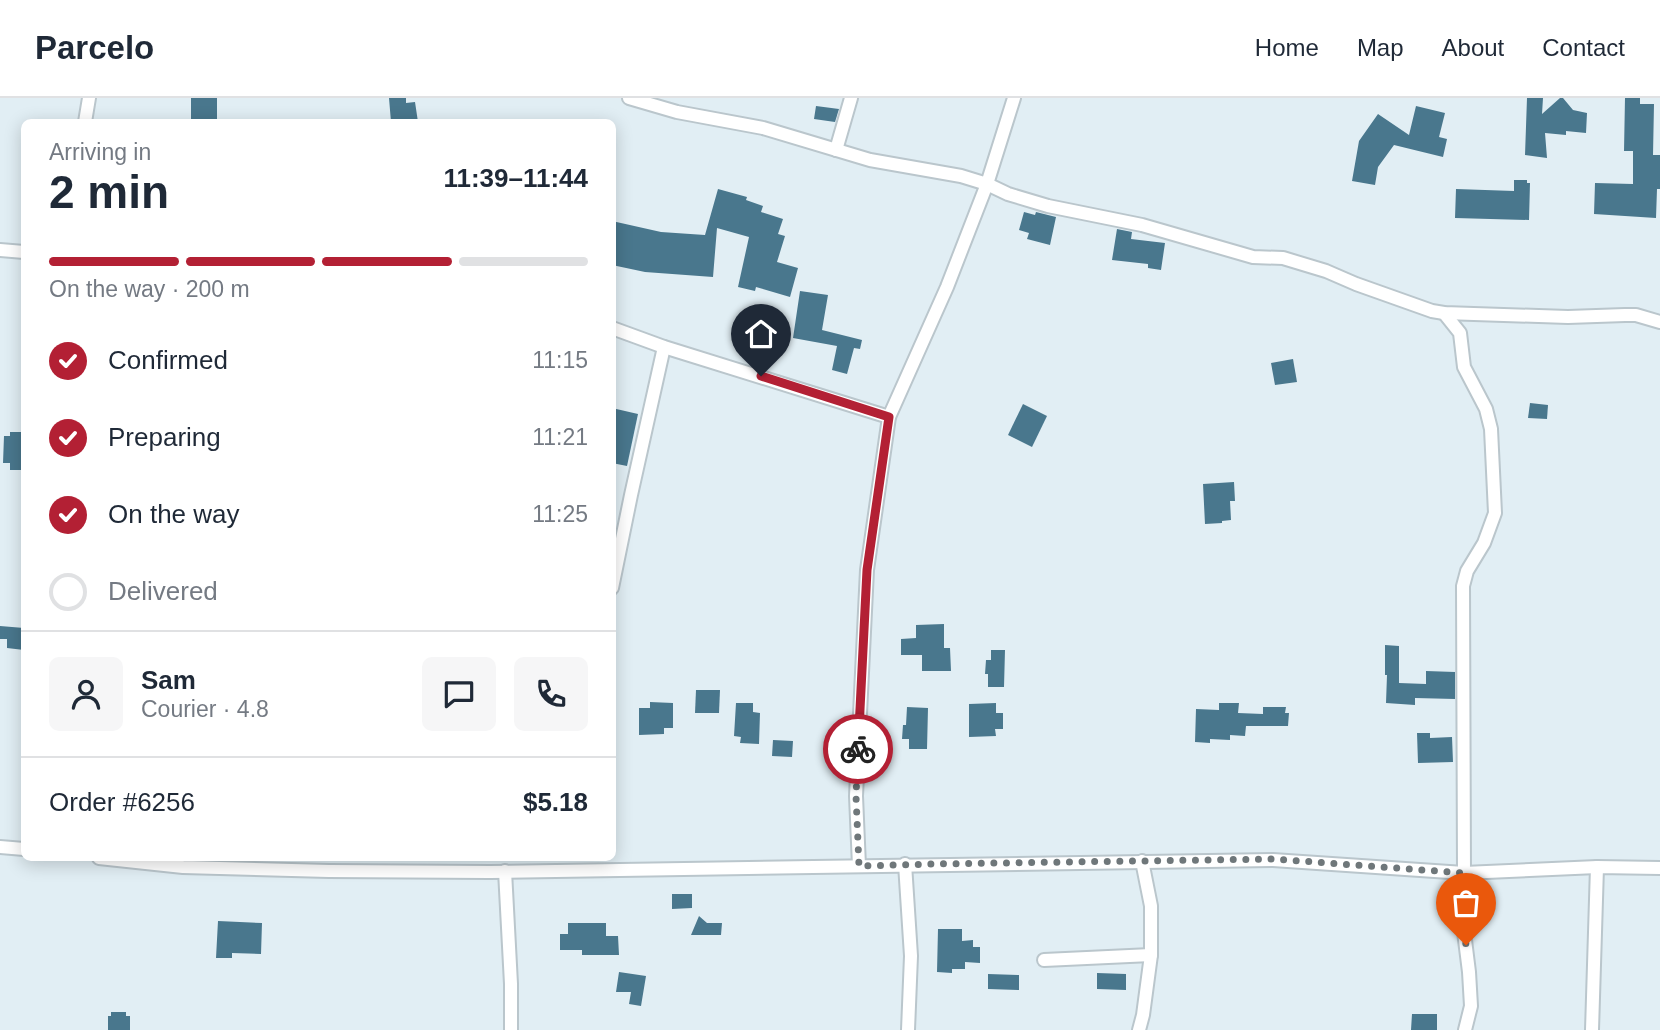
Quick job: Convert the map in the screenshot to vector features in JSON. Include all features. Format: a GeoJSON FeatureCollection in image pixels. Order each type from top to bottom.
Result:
{"type":"FeatureCollection","features":[{"type":"Feature","properties":{"kind":"street"},"geometry":{"type":"LineString","coordinates":[[86,119],[89,98]]}},
{"type":"Feature","properties":{"kind":"street"},"geometry":{"type":"LineString","coordinates":[[629,98],[677,111],[762,128],[870,160],[961,176],[1048,206],[1142,225],[1253,257],[1288,259],[1421,308],[1444,313],[1568,317],[1625,314],[1660,322]]}},
{"type":"Feature","properties":{"kind":"street"},"geometry":{"type":"LineString","coordinates":[[836,150],[851,98]]}},
{"type":"Feature","properties":{"kind":"street"},"geometry":{"type":"LineString","coordinates":[[859,866],[857,782],[867,570],[889,417],[947,287],[986,184],[1014,98]]}},
{"type":"Feature","properties":{"kind":"street"},"geometry":{"type":"LineString","coordinates":[[0,250],[21,252]]}},
{"type":"Feature","properties":{"kind":"street"},"geometry":{"type":"LineString","coordinates":[[1444,313],[1460,332],[1464,367],[1486,409],[1491,429],[1494,480],[1494,517],[1484,543],[1467,571],[1463,586],[1464,873],[1460,900],[1472,1006],[1465,1030]]}},
{"type":"Feature","properties":{"kind":"street"},"geometry":{"type":"LineString","coordinates":[[616,329],[889,417]]}},
{"type":"Feature","properties":{"kind":"street"},"geometry":{"type":"LineString","coordinates":[[616,568],[664,347]]}},
{"type":"Feature","properties":{"kind":"street"},"geometry":{"type":"LineString","coordinates":[[0,847],[21,849]]}},
{"type":"Feature","properties":{"kind":"street"},"geometry":{"type":"LineString","coordinates":[[127,861],[183,867],[329,864],[505,872],[590,863],[859,866],[1273,859],[1464,873],[1597,867],[1660,868]]}},
{"type":"Feature","properties":{"kind":"street"},"geometry":{"type":"LineString","coordinates":[[1139,1030],[1151,955],[1152,906],[1142,861]]}},
{"type":"Feature","properties":{"kind":"street"},"geometry":{"type":"LineString","coordinates":[[905,864],[911,956],[908,1030]]}},
{"type":"Feature","properties":{"kind":"street"},"geometry":{"type":"LineString","coordinates":[[1592,1030],[1597,867]]}},
{"type":"Feature","properties":{"kind":"street"},"geometry":{"type":"LineString","coordinates":[[505,872],[511,1030]]}},
{"type":"Feature","properties":{"kind":"street"},"geometry":{"type":"LineString","coordinates":[[1044,960],[1151,955]]}},
{"type":"Feature","properties":{"kind":"building"},"geometry":{"type":"Polygon","coordinates":[[[191,98],[217,98],[217,119],[191,119],[191,98]]]}},
{"type":"Feature","properties":{"kind":"building"},"geometry":{"type":"Polygon","coordinates":[[[389,98],[406,98],[406,103],[415,102],[418,119],[391,119],[389,98]]]}},
{"type":"Feature","properties":{"kind":"building"},"geometry":{"type":"Polygon","coordinates":[[[1527,98],[1543,98],[1542,114],[1563,98],[1573,110],[1587,113],[1586,133],[1545,133],[1547,158],[1525,155],[1527,98]]]}},
{"type":"Feature","properties":{"kind":"building"},"geometry":{"type":"Polygon","coordinates":[[[1625,98],[1640,98],[1640,104],[1654,104],[1653,155],[1660,155],[1660,189],[1657,189],[1656,218],[1594,214],[1595,183],[1633,184],[1633,151],[1624,151],[1625,98]]]}},
{"type":"Feature","properties":{"kind":"building"},"geometry":{"type":"Polygon","coordinates":[[[816,106],[839,109],[835,122],[814,119],[816,106]]]}},
{"type":"Feature","properties":{"kind":"building"},"geometry":{"type":"Polygon","coordinates":[[[1416,106],[1445,113],[1439,137],[1447,139],[1443,157],[1394,145],[1378,167],[1375,185],[1352,181],[1359,141],[1378,114],[1409,135],[1416,106]]]}},
{"type":"Feature","properties":{"kind":"building"},"geometry":{"type":"Polygon","coordinates":[[[1514,180],[1527,180],[1527,183],[1530,183],[1529,220],[1455,218],[1456,189],[1514,191],[1514,180]]]}},
{"type":"Feature","properties":{"kind":"building"},"geometry":{"type":"Polygon","coordinates":[[[718,189],[747,197],[746,200],[763,206],[761,212],[783,219],[778,234],[785,236],[777,262],[798,268],[790,297],[756,287],[755,291],[738,287],[749,237],[717,228],[713,277],[645,272],[616,266],[616,222],[661,232],[705,235],[718,189]]]}},
{"type":"Feature","properties":{"kind":"building"},"geometry":{"type":"Polygon","coordinates":[[[1024,212],[1056,217],[1050,245],[1027,239],[1029,233],[1019,230],[1024,212]]]}},
{"type":"Feature","properties":{"kind":"building"},"geometry":{"type":"Polygon","coordinates":[[[1117,229],[1132,232],[1131,239],[1165,243],[1161,270],[1148,268],[1148,264],[1112,260],[1117,229]]]}},
{"type":"Feature","properties":{"kind":"building"},"geometry":{"type":"Polygon","coordinates":[[[800,291],[828,295],[822,330],[862,340],[860,349],[854,348],[847,374],[832,370],[837,346],[793,338],[800,291]]]}},
{"type":"Feature","properties":{"kind":"building"},"geometry":{"type":"Polygon","coordinates":[[[1293,359],[1297,382],[1275,385],[1271,363],[1293,359]]]}},
{"type":"Feature","properties":{"kind":"building"},"geometry":{"type":"Polygon","coordinates":[[[1530,403],[1548,405],[1547,419],[1528,418],[1530,403]]]}},
{"type":"Feature","properties":{"kind":"building"},"geometry":{"type":"Polygon","coordinates":[[[1023,404],[1047,416],[1032,447],[1008,435],[1023,404]]]}},
{"type":"Feature","properties":{"kind":"building"},"geometry":{"type":"Polygon","coordinates":[[[616,409],[638,414],[627,466],[616,464],[616,409]]]}},
{"type":"Feature","properties":{"kind":"building"},"geometry":{"type":"Polygon","coordinates":[[[10,432],[21,432],[21,470],[10,470],[10,463],[3,463],[4,436],[10,436],[10,432]]]}},
{"type":"Feature","properties":{"kind":"building"},"geometry":{"type":"Polygon","coordinates":[[[1234,482],[1235,501],[1230,501],[1231,520],[1205,524],[1203,484],[1234,482]]]}},
{"type":"Feature","properties":{"kind":"building"},"geometry":{"type":"Polygon","coordinates":[[[944,624],[944,648],[950,648],[951,671],[922,671],[922,655],[901,655],[901,639],[916,638],[916,625],[944,624]]]}},
{"type":"Feature","properties":{"kind":"building"},"geometry":{"type":"Polygon","coordinates":[[[0,626],[21,628],[21,650],[7,648],[7,639],[0,639],[0,626]]]}},
{"type":"Feature","properties":{"kind":"building"},"geometry":{"type":"Polygon","coordinates":[[[1385,645],[1399,646],[1399,683],[1426,684],[1426,671],[1455,672],[1455,699],[1415,698],[1415,705],[1386,703],[1385,645]]]}},
{"type":"Feature","properties":{"kind":"building"},"geometry":{"type":"Polygon","coordinates":[[[991,650],[1005,650],[1004,687],[988,687],[986,660],[991,660],[991,650]]]}},
{"type":"Feature","properties":{"kind":"building"},"geometry":{"type":"Polygon","coordinates":[[[696,690],[720,690],[719,713],[695,713],[696,690]]]}},
{"type":"Feature","properties":{"kind":"building"},"geometry":{"type":"Polygon","coordinates":[[[650,702],[673,703],[673,728],[664,728],[664,734],[639,735],[639,708],[650,708],[650,702]]]}},
{"type":"Feature","properties":{"kind":"building"},"geometry":{"type":"Polygon","coordinates":[[[736,703],[753,703],[753,712],[760,713],[759,744],[740,743],[741,737],[734,736],[736,703]]]}},
{"type":"Feature","properties":{"kind":"building"},"geometry":{"type":"Polygon","coordinates":[[[996,703],[996,713],[1003,713],[1003,729],[995,729],[996,736],[969,737],[969,704],[996,703]]]}},
{"type":"Feature","properties":{"kind":"building"},"geometry":{"type":"Polygon","coordinates":[[[1219,703],[1239,703],[1238,713],[1263,714],[1263,707],[1286,707],[1285,713],[1289,713],[1288,726],[1246,726],[1245,736],[1230,735],[1230,740],[1210,739],[1210,743],[1195,742],[1196,709],[1219,710],[1219,703]]]}},
{"type":"Feature","properties":{"kind":"building"},"geometry":{"type":"Polygon","coordinates":[[[907,707],[928,708],[927,749],[909,749],[909,739],[902,739],[907,707]]]}},
{"type":"Feature","properties":{"kind":"building"},"geometry":{"type":"Polygon","coordinates":[[[1417,733],[1430,733],[1430,738],[1452,737],[1453,762],[1418,763],[1417,733]]]}},
{"type":"Feature","properties":{"kind":"building"},"geometry":{"type":"Polygon","coordinates":[[[773,740],[793,741],[792,757],[772,756],[773,740]]]}},
{"type":"Feature","properties":{"kind":"building"},"geometry":{"type":"Polygon","coordinates":[[[672,894],[692,894],[692,908],[672,909],[672,894]]]}},
{"type":"Feature","properties":{"kind":"building"},"geometry":{"type":"Polygon","coordinates":[[[699,916],[707,923],[722,923],[721,935],[691,935],[699,916]]]}},
{"type":"Feature","properties":{"kind":"building"},"geometry":{"type":"Polygon","coordinates":[[[218,921],[262,923],[261,954],[232,953],[232,958],[216,958],[218,921]]]}},
{"type":"Feature","properties":{"kind":"building"},"geometry":{"type":"Polygon","coordinates":[[[568,923],[606,923],[606,936],[618,936],[619,955],[582,955],[582,950],[560,950],[560,934],[568,934],[568,923]]]}},
{"type":"Feature","properties":{"kind":"building"},"geometry":{"type":"Polygon","coordinates":[[[938,929],[962,929],[962,941],[973,940],[973,947],[980,947],[980,963],[965,962],[965,969],[952,969],[952,973],[937,972],[938,929]]]}},
{"type":"Feature","properties":{"kind":"building"},"geometry":{"type":"Polygon","coordinates":[[[619,972],[646,976],[641,1006],[629,1004],[631,992],[616,992],[619,972]]]}},
{"type":"Feature","properties":{"kind":"building"},"geometry":{"type":"Polygon","coordinates":[[[1097,973],[1126,974],[1126,990],[1097,989],[1097,973]]]}},
{"type":"Feature","properties":{"kind":"building"},"geometry":{"type":"Polygon","coordinates":[[[988,974],[1019,975],[1019,990],[988,989],[988,974]]]}},
{"type":"Feature","properties":{"kind":"building"},"geometry":{"type":"Polygon","coordinates":[[[111,1012],[126,1012],[126,1016],[130,1016],[130,1030],[108,1030],[108,1016],[111,1016],[111,1012]]]}},
{"type":"Feature","properties":{"kind":"building"},"geometry":{"type":"Polygon","coordinates":[[[1412,1014],[1437,1014],[1437,1030],[1411,1030],[1412,1014]]]}},
{"type":"Feature","properties":{"kind":"way so far"},"geometry":{"type":"LineString","coordinates":[[858,749],[856,796],[859,866],[1273,859],[1464,873],[1460,900],[1466,945]]}},
{"type":"Feature","properties":{"kind":"route"},"geometry":{"type":"LineString","coordinates":[[761,376],[889,417],[867,570],[858,749]]}}]}
